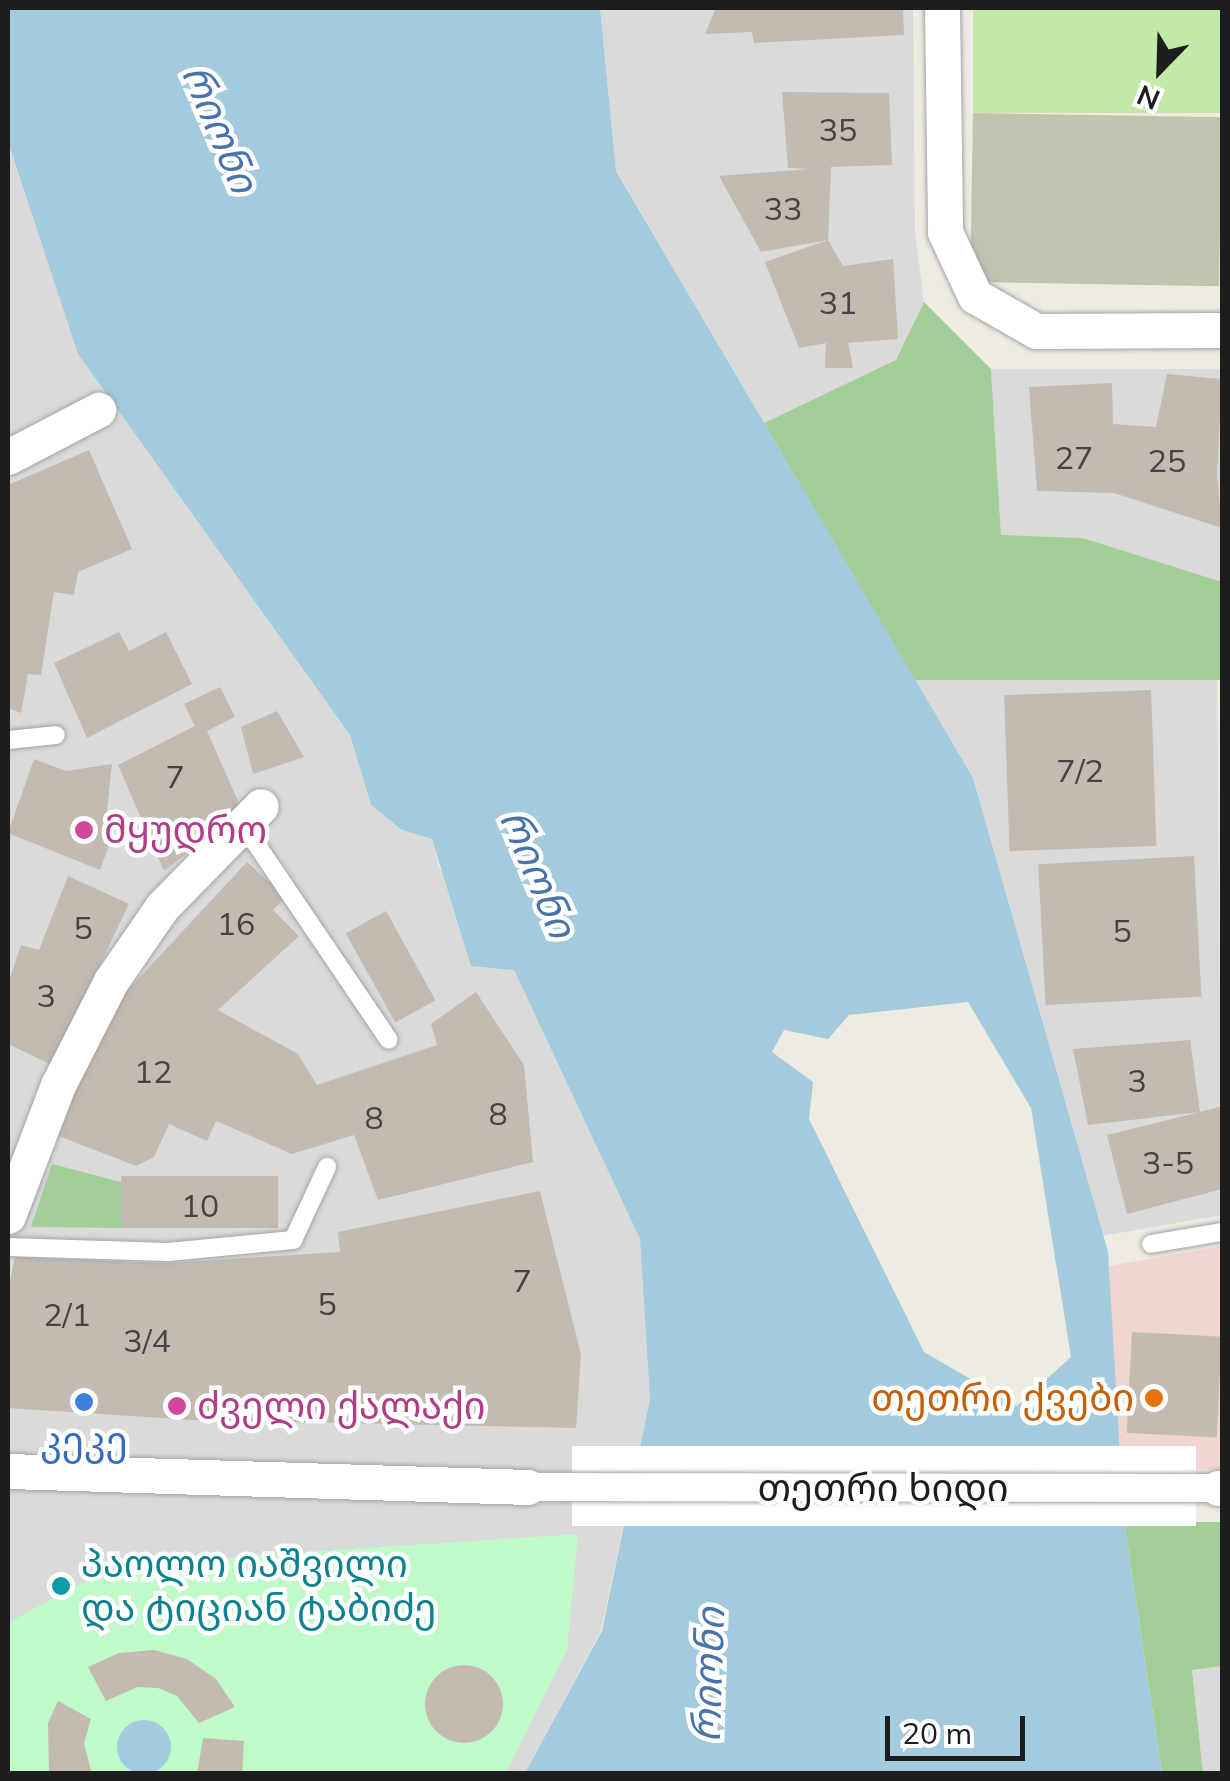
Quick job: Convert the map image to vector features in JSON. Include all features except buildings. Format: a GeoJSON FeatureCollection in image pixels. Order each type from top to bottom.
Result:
{"type":"FeatureCollection","features":[{"type":"Feature","properties":{"kind":"street"},"geometry":{"type":"LineString","coordinates":[[942,8],[945,232],[974,296],[1036,331],[1222,330]]}},
{"type":"Feature","properties":{"kind":"street"},"geometry":{"type":"LineString","coordinates":[[8,458],[98,410]]}},
{"type":"Feature","properties":{"kind":"street"},"geometry":{"type":"LineString","coordinates":[[8,1216],[58,1085],[112,981],[162,908],[252,816]]}},
{"type":"Feature","properties":{"kind":"street"},"geometry":{"type":"LineString","coordinates":[[8,1470],[528,1487]]}},
{"type":"Feature","properties":{"kind":"street","name":"თეთრი ხიდი"},"geometry":{"type":"LineString","coordinates":[[528,1487],[1212,1488]]}},
{"type":"Feature","properties":{"kind":"lane"},"geometry":{"type":"LineString","coordinates":[[8,740],[56,735]]}},
{"type":"Feature","properties":{"kind":"lane"},"geometry":{"type":"LineString","coordinates":[[252,816],[389,1040]]}},
{"type":"Feature","properties":{"kind":"lane"},"geometry":{"type":"LineString","coordinates":[[8,1247],[168,1252],[293,1240],[328,1167]]}},
{"type":"Feature","properties":{"kind":"lane"},"geometry":{"type":"LineString","coordinates":[[1152,1244],[1222,1232]]}},
{"type":"Feature","properties":{"kind":"shaded area"},"geometry":{"type":"Polygon","coordinates":[[[600,8],[913,8],[915,232],[924,302],[897,360],[764,423],[616,170],[600,8]]]}},
{"type":"Feature","properties":{"kind":"shaded area"},"geometry":{"type":"Polygon","coordinates":[[[973,113],[1222,117],[1219,286],[970,282],[973,113]]]}},
{"type":"Feature","properties":{"kind":"shaded area"},"geometry":{"type":"Polygon","coordinates":[[[8,142],[78,354],[350,735],[371,805],[402,830],[432,839],[439,867],[514,970],[640,1239],[650,1399],[601,1631],[525,1773],[8,1773],[8,142]]]}},
{"type":"Feature","properties":{"kind":"shaded area"},"geometry":{"type":"Polygon","coordinates":[[[991,369],[1222,369],[1222,582],[1083,538],[1001,535],[991,369]]]}},
{"type":"Feature","properties":{"kind":"shaded area"},"geometry":{"type":"Polygon","coordinates":[[[914,680],[1217,680],[1222,1215],[1102,1236],[973,778],[914,680]]]}},
{"type":"Feature","properties":{"kind":"shaded area"},"geometry":{"type":"Polygon","coordinates":[[[1222,1246],[1222,1469],[1119,1470],[1109,1266],[1222,1246]]]}},
{"type":"Feature","properties":{"kind":"shaded area"},"geometry":{"type":"Polygon","coordinates":[[[1222,1666],[1222,1773],[1203,1773],[1192,1669],[1222,1666]]]}},
{"type":"Feature","properties":{"kind":"green space"},"geometry":{"type":"Polygon","coordinates":[[[973,8],[1222,8],[1222,113],[973,113],[973,8]]]}},
{"type":"Feature","properties":{"kind":"green space"},"geometry":{"type":"Polygon","coordinates":[[[924,302],[991,369],[1001,535],[1083,538],[1222,582],[1222,680],[914,680],[764,423],[896,360],[924,302]]]}},
{"type":"Feature","properties":{"kind":"green space"},"geometry":{"type":"Polygon","coordinates":[[[52,1164],[121,1182],[122,1228],[31,1227],[52,1164]]]}},
{"type":"Feature","properties":{"kind":"green space"},"geometry":{"type":"Polygon","coordinates":[[[1124,1522],[1222,1522],[1222,1666],[1192,1670],[1203,1773],[1162,1773],[1124,1522]]]}},
{"type":"Feature","properties":{"kind":"green space"},"geometry":{"type":"Polygon","coordinates":[[[578,1534],[567,1650],[506,1773],[8,1773],[8,1623],[79,1584],[156,1562],[578,1534]]]}},
{"type":"Feature","properties":{"kind":"water","name":"რიონი"},"geometry":{"type":"Polygon","coordinates":[[[8,8],[600,8],[616,171],[973,778],[1108,1252],[1124,1522],[1162,1773],[525,1773],[602,1631],[650,1399],[640,1239],[514,970],[471,966],[432,839],[402,830],[371,805],[350,735],[78,354],[8,142],[8,8]],[[968,1002],[849,1015],[828,1039],[784,1030],[772,1052],[813,1082],[809,1119],[924,1352],[1017,1406],[1071,1357],[1031,1108],[968,1002]]]}},
{"type":"Feature","properties":{"kind":"water"},"geometry":{"type":"Polygon","coordinates":[[[144,1720],[163,1728],[171,1747],[163,1766],[144,1774],[125,1766],[117,1747],[125,1728],[144,1720]]]}},
{"type":"Feature","properties":{"kind":"pier"},"geometry":{"type":"Polygon","coordinates":[[[572,1446],[1196,1446],[1196,1526],[572,1526],[572,1446]]]}},
{"type":"Feature","properties":{"kind":"place","name":"მყუდრო"},"geometry":{"type":"Point","coordinates":[84,830]}},
{"type":"Feature","properties":{"kind":"place","name":"თეთრი ქვები"},"geometry":{"type":"Point","coordinates":[1154,1398]}},
{"type":"Feature","properties":{"kind":"place","name":"კეკე"},"geometry":{"type":"Point","coordinates":[84,1402]}},
{"type":"Feature","properties":{"kind":"place","name":"ძველი ქალაქი"},"geometry":{"type":"Point","coordinates":[177,1406]}},
{"type":"Feature","properties":{"kind":"place","name":"პაოლო იაშვილი და ტიციან ტაბიძე"},"geometry":{"type":"Point","coordinates":[61,1586]}}]}
